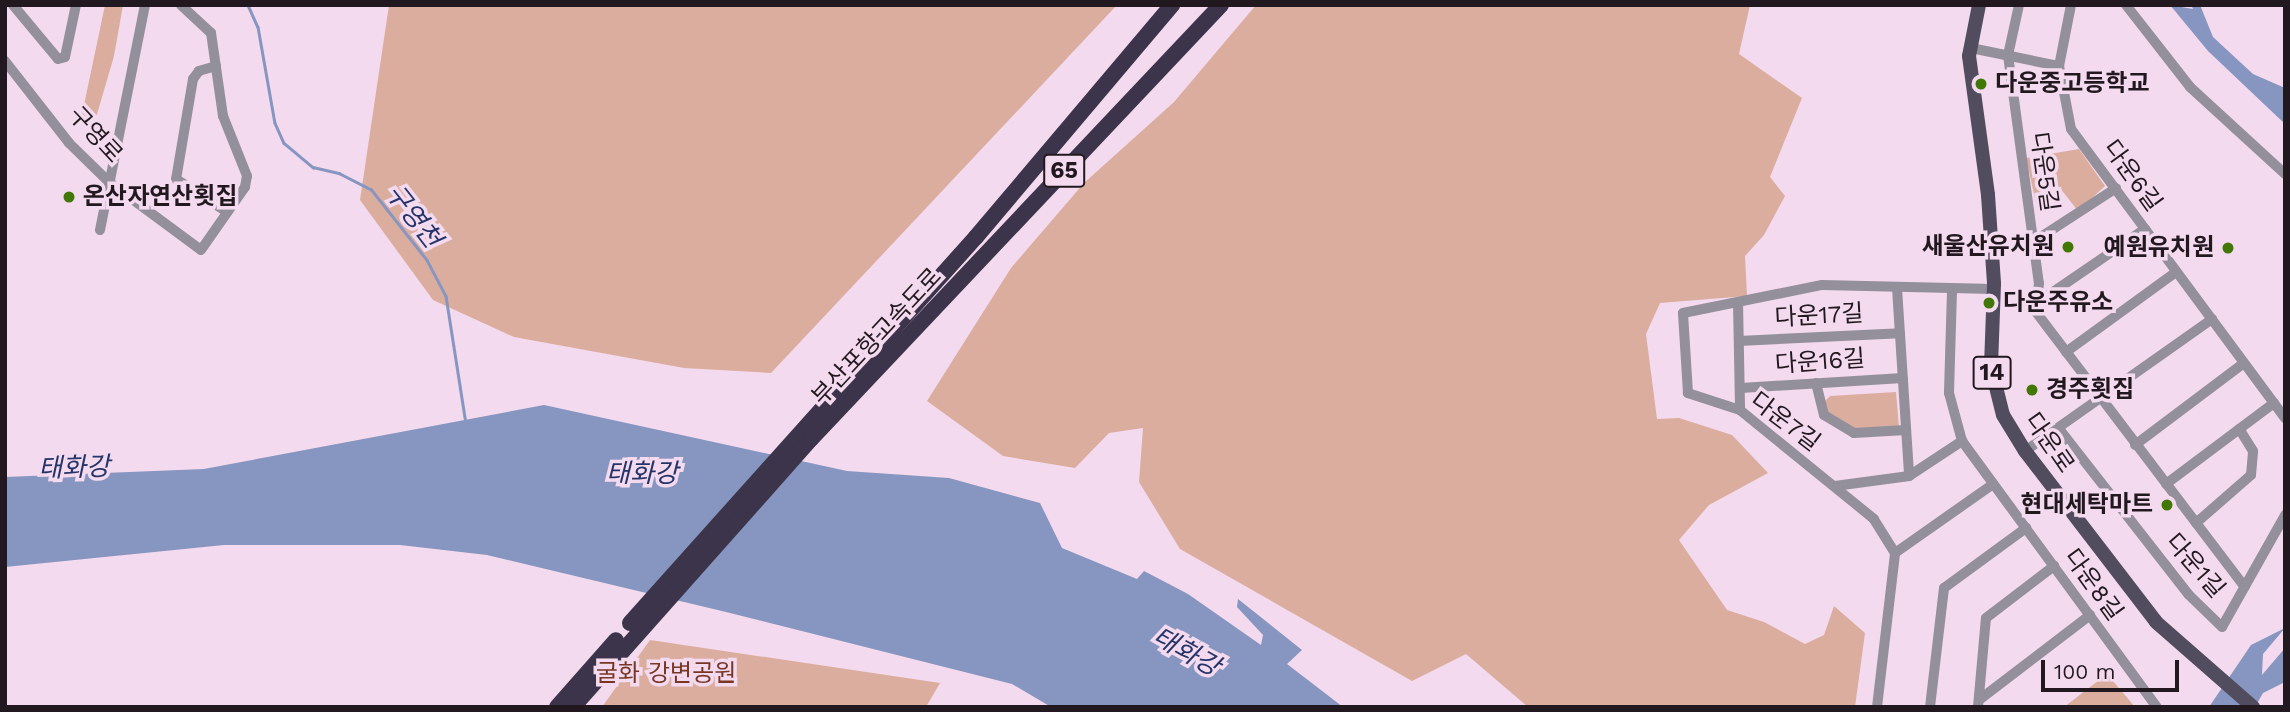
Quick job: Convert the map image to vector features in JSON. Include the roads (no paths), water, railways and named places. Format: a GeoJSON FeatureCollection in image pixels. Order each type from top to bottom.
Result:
{"type":"FeatureCollection","features":[{"type":"Feature","properties":{"kind":"highway","name":"부산포항고속도로"},"geometry":{"type":"LineString","coordinates":[[557,707],[892,327],[976,237],[1172,5]]}},
{"type":"Feature","properties":{"kind":"highway","name":"부산포항고속도로"},"geometry":{"type":"LineString","coordinates":[[573,707],[908,337],[1221,5]]}},
{"type":"Feature","properties":{"kind":"main road","name":"다운로"},"geometry":{"type":"LineString","coordinates":[[1979,5],[1971,48],[1994,289],[1990,367],[2003,415],[2025,451],[2156,622],[2253,707]]}},
{"type":"Feature","properties":{"kind":"street"},"geometry":{"type":"LineString","coordinates":[[13,5],[58,59],[65,57],[75,5]]}},
{"type":"Feature","properties":{"kind":"street"},"geometry":{"type":"LineString","coordinates":[[100,229],[145,5]]}},
{"type":"Feature","properties":{"kind":"street"},"geometry":{"type":"LineString","coordinates":[[181,5],[211,33],[216,66],[223,116],[247,176],[245,187],[228,212],[176,179],[193,79],[200,71],[216,66]]}},
{"type":"Feature","properties":{"kind":"street","name":"다운5길"},"geometry":{"type":"LineString","coordinates":[[2019,5],[2008,55],[2033,242],[2036,312],[2245,587]]}},
{"type":"Feature","properties":{"kind":"street","name":"다운6길"},"geometry":{"type":"LineString","coordinates":[[2071,5],[2059,65],[2071,129],[2285,418]]}},
{"type":"Feature","properties":{"kind":"street"},"geometry":{"type":"LineString","coordinates":[[2126,5],[2190,86],[2285,174]]}},
{"type":"Feature","properties":{"kind":"street"},"geometry":{"type":"LineString","coordinates":[[1971,48],[2059,65]]}},
{"type":"Feature","properties":{"kind":"street","name":"구영로"},"geometry":{"type":"LineString","coordinates":[[5,61],[69,143],[109,182],[201,250],[228,212]]}},
{"type":"Feature","properties":{"kind":"street"},"geometry":{"type":"LineString","coordinates":[[2033,242],[2116,188]]}},
{"type":"Feature","properties":{"kind":"street"},"geometry":{"type":"LineString","coordinates":[[2037,303],[2145,229]]}},
{"type":"Feature","properties":{"kind":"street"},"geometry":{"type":"LineString","coordinates":[[2066,352],[2176,272]]}},
{"type":"Feature","properties":{"kind":"street","name":"다운7길"},"geometry":{"type":"LineString","coordinates":[[1895,553],[1874,519],[1741,410],[1688,393],[1683,313],[1822,285],[1952,291],[1994,289]]}},
{"type":"Feature","properties":{"kind":"street","name":"다운17길"},"geometry":{"type":"LineString","coordinates":[[1897,288],[1909,476]]}},
{"type":"Feature","properties":{"kind":"street","name":"다운8길"},"geometry":{"type":"LineString","coordinates":[[1952,291],[1949,393],[1954,423],[1962,440],[2157,707]]}},
{"type":"Feature","properties":{"kind":"street","name":"다운16길"},"geometry":{"type":"LineString","coordinates":[[1738,302],[1741,388],[1903,378]]}},
{"type":"Feature","properties":{"kind":"street"},"geometry":{"type":"LineString","coordinates":[[2025,451],[2060,430],[2212,319]]}},
{"type":"Feature","properties":{"kind":"street","name":"다운17길"},"geometry":{"type":"LineString","coordinates":[[1739,341],[1900,333]]}},
{"type":"Feature","properties":{"kind":"street"},"geometry":{"type":"LineString","coordinates":[[2135,445],[2244,363]]}},
{"type":"Feature","properties":{"kind":"street"},"geometry":{"type":"LineString","coordinates":[[1816,383],[1824,415],[1854,433],[1906,430]]}},
{"type":"Feature","properties":{"kind":"street"},"geometry":{"type":"LineString","coordinates":[[1741,388],[1741,410]]}},
{"type":"Feature","properties":{"kind":"street"},"geometry":{"type":"LineString","coordinates":[[2166,484],[2274,403]]}},
{"type":"Feature","properties":{"kind":"street"},"geometry":{"type":"LineString","coordinates":[[2196,523],[2251,475],[2253,451],[2239,429]]}},
{"type":"Feature","properties":{"kind":"street","name":"다운1길"},"geometry":{"type":"LineString","coordinates":[[2060,430],[2189,596],[2221,627],[2285,515]]}},
{"type":"Feature","properties":{"kind":"street"},"geometry":{"type":"LineString","coordinates":[[1835,486],[1909,476],[1962,440]]}},
{"type":"Feature","properties":{"kind":"street"},"geometry":{"type":"LineString","coordinates":[[1877,707],[1895,553],[1993,484]]}},
{"type":"Feature","properties":{"kind":"street"},"geometry":{"type":"LineString","coordinates":[[1930,707],[1944,588],[2026,528]]}},
{"type":"Feature","properties":{"kind":"street"},"geometry":{"type":"LineString","coordinates":[[1978,703],[1986,618],[2054,566]]}},
{"type":"Feature","properties":{"kind":"street"},"geometry":{"type":"LineString","coordinates":[[1978,703],[2090,615]]}},
{"type":"Feature","properties":{"kind":"water"},"geometry":{"type":"Polygon","coordinates":[[[2170,5],[2193,9],[2191,5],[2200,5],[2213,37],[2253,74],[2285,88],[2285,124],[2208,51],[2170,5]]]}},
{"type":"Feature","properties":{"kind":"water","name":"태화강"},"geometry":{"type":"Polygon","coordinates":[[[544,405],[847,471],[949,478],[1040,503],[1062,548],[1137,579],[1144,571],[1188,594],[1261,645],[1263,635],[1237,607],[1238,599],[1302,650],[1287,664],[1343,707],[1051,707],[1012,684],[726,612],[487,555],[400,545],[224,545],[5,567],[5,477],[204,469],[544,405]]]}},
{"type":"Feature","properties":{"kind":"water"},"geometry":{"type":"Polygon","coordinates":[[[2285,628],[2263,654],[2262,675],[2285,648],[2285,682],[2263,693],[2255,707],[2209,707],[2251,645],[2285,628]]]}},
{"type":"Feature","properties":{"kind":"waterway","name":"구영천"},"geometry":{"type":"LineString","coordinates":[[248,5],[258,27],[275,123],[284,143],[313,167],[339,173],[371,189],[427,260],[446,296],[466,423]]}},
{"type":"Feature","properties":{"kind":"place","name":"다운중고등학교"},"geometry":{"type":"Point","coordinates":[1981,84]}},
{"type":"Feature","properties":{"kind":"place","name":"온산자연산횟집"},"geometry":{"type":"Point","coordinates":[69,197]}},
{"type":"Feature","properties":{"kind":"place","name":"새울산유치원"},"geometry":{"type":"Point","coordinates":[2068,247]}},
{"type":"Feature","properties":{"kind":"place","name":"예원유치원"},"geometry":{"type":"Point","coordinates":[2228,248]}},
{"type":"Feature","properties":{"kind":"place","name":"다운주유소"},"geometry":{"type":"Point","coordinates":[1989,303]}},
{"type":"Feature","properties":{"kind":"place","name":"경주횟집"},"geometry":{"type":"Point","coordinates":[2032,390]}},
{"type":"Feature","properties":{"kind":"place","name":"현대세탁마트"},"geometry":{"type":"Point","coordinates":[2167,505]}},
{"type":"Feature","properties":{"kind":"park label","name":"굴화 강변공원"},"geometry":{"type":"Point","coordinates":[666,674]}}]}
